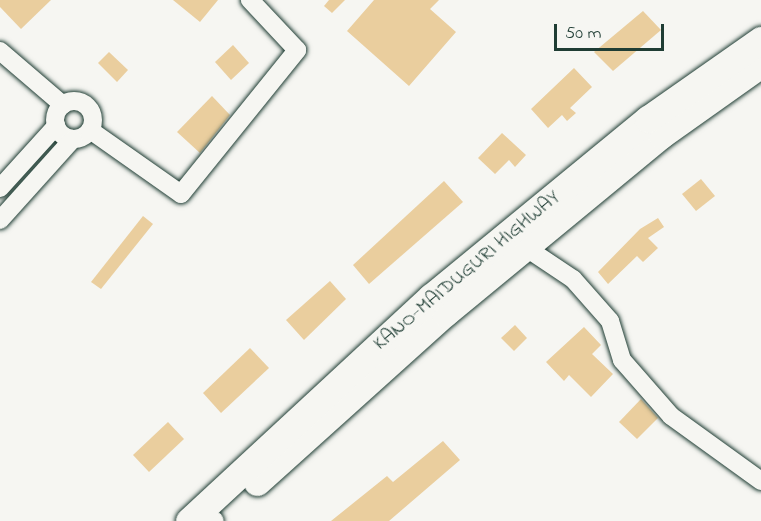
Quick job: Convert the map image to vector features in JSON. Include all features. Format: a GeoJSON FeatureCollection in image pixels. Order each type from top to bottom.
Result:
{"type":"FeatureCollection","features":[{"type":"Feature","properties":{"kind":"highway","name":"KANO-MAIDUGURI HIGHWAY"},"geometry":{"type":"LineString","coordinates":[[189,521],[431,297],[648,119],[761,40]]}},
{"type":"Feature","properties":{"kind":"highway","name":"KANO-MAIDUGURI HIGHWAY"},"geometry":{"type":"LineString","coordinates":[[214,521],[445,313],[661,135],[761,64]]}},
{"type":"Feature","properties":{"kind":"street"},"geometry":{"type":"LineString","coordinates":[[90,130],[181,194],[297,50],[250,0]]}},
{"type":"Feature","properties":{"kind":"street"},"geometry":{"type":"LineString","coordinates":[[0,51],[63,105]]}},
{"type":"Feature","properties":{"kind":"street"},"geometry":{"type":"LineString","coordinates":[[0,188],[56,126],[56,114],[63,105],[76,101],[87,106],[93,118],[90,130],[73,139],[0,220]]}},
{"type":"Feature","properties":{"kind":"street"},"geometry":{"type":"LineString","coordinates":[[56,126],[73,139]]}},
{"type":"Feature","properties":{"kind":"street"},"geometry":{"type":"LineString","coordinates":[[525,247],[573,279],[610,321],[622,360],[671,416],[761,481]]}},
{"type":"Feature","properties":{"kind":"building"},"geometry":{"type":"Polygon","coordinates":[[[0,0],[51,0],[21,29],[0,7],[0,0]]]}},
{"type":"Feature","properties":{"kind":"building"},"geometry":{"type":"Polygon","coordinates":[[[173,0],[218,0],[200,22],[173,0]]]}},
{"type":"Feature","properties":{"kind":"building"},"geometry":{"type":"Polygon","coordinates":[[[329,0],[345,0],[332,13],[324,6],[329,0]]]}},
{"type":"Feature","properties":{"kind":"building"},"geometry":{"type":"Polygon","coordinates":[[[374,0],[439,0],[430,9],[456,32],[409,86],[347,31],[374,0]]]}},
{"type":"Feature","properties":{"kind":"building"},"geometry":{"type":"Polygon","coordinates":[[[643,11],[661,30],[613,71],[594,52],[643,11]]]}},
{"type":"Feature","properties":{"kind":"building"},"geometry":{"type":"Polygon","coordinates":[[[233,45],[249,63],[231,80],[215,62],[233,45]]]}},
{"type":"Feature","properties":{"kind":"building"},"geometry":{"type":"Polygon","coordinates":[[[109,52],[128,70],[117,82],[98,63],[109,52]]]}},
{"type":"Feature","properties":{"kind":"building"},"geometry":{"type":"Polygon","coordinates":[[[574,68],[592,87],[570,108],[576,113],[567,121],[562,115],[548,128],[531,109],[574,68]]]}},
{"type":"Feature","properties":{"kind":"building"},"geometry":{"type":"Polygon","coordinates":[[[212,96],[230,115],[200,153],[177,132],[212,96]]]}},
{"type":"Feature","properties":{"kind":"building"},"geometry":{"type":"Polygon","coordinates":[[[502,133],[526,155],[515,167],[509,160],[495,174],[478,158],[502,133]]]}},
{"type":"Feature","properties":{"kind":"building"},"geometry":{"type":"Polygon","coordinates":[[[701,179],[715,196],[696,211],[682,194],[701,179]]]}},
{"type":"Feature","properties":{"kind":"building"},"geometry":{"type":"Polygon","coordinates":[[[444,181],[463,202],[369,284],[353,265],[444,181]]]}},
{"type":"Feature","properties":{"kind":"building"},"geometry":{"type":"Polygon","coordinates":[[[143,216],[153,224],[101,289],[91,282],[143,216]]]}},
{"type":"Feature","properties":{"kind":"building"},"geometry":{"type":"Polygon","coordinates":[[[658,218],[664,227],[648,238],[658,248],[643,262],[637,256],[608,284],[598,272],[640,229],[658,218]]]}},
{"type":"Feature","properties":{"kind":"building"},"geometry":{"type":"Polygon","coordinates":[[[330,281],[346,299],[304,340],[286,320],[330,281]]]}},
{"type":"Feature","properties":{"kind":"building"},"geometry":{"type":"Polygon","coordinates":[[[515,325],[527,338],[514,351],[501,338],[515,325]]]}},
{"type":"Feature","properties":{"kind":"building"},"geometry":{"type":"Polygon","coordinates":[[[584,327],[601,345],[592,354],[613,374],[591,397],[569,375],[564,381],[546,362],[584,327]]]}},
{"type":"Feature","properties":{"kind":"building"},"geometry":{"type":"Polygon","coordinates":[[[250,348],[269,368],[221,413],[203,393],[250,348]]]}},
{"type":"Feature","properties":{"kind":"building"},"geometry":{"type":"Polygon","coordinates":[[[641,399],[658,418],[637,439],[619,422],[641,399]]]}},
{"type":"Feature","properties":{"kind":"building"},"geometry":{"type":"Polygon","coordinates":[[[168,422],[184,439],[149,472],[133,455],[168,422]]]}},
{"type":"Feature","properties":{"kind":"building"},"geometry":{"type":"Polygon","coordinates":[[[443,441],[460,460],[389,521],[331,521],[387,476],[393,482],[443,441]]]}}]}
